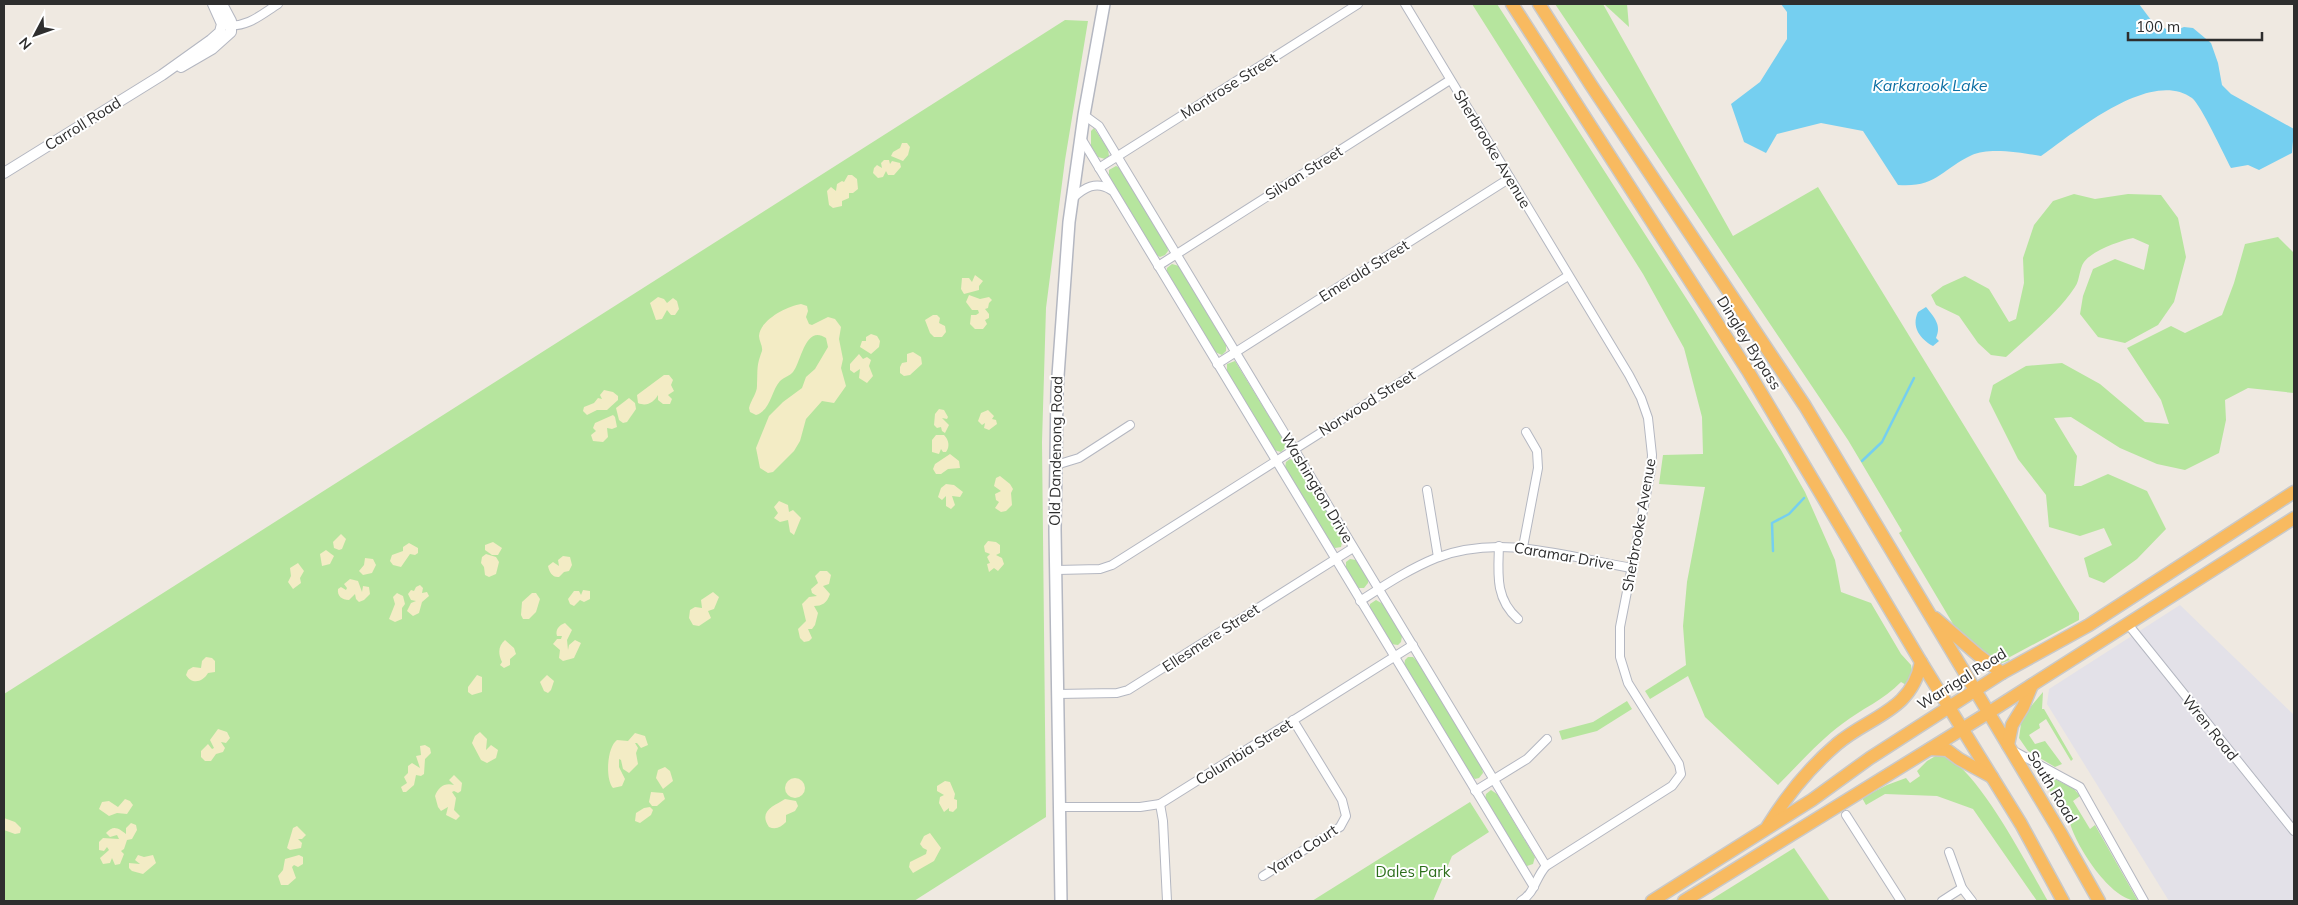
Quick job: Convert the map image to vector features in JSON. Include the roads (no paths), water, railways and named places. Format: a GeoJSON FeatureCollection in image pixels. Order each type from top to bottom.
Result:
{"type":"FeatureCollection","features":[{"type":"Feature","properties":{"kind":"highway","name":"Dingley Bypass"},"geometry":{"type":"LineString","coordinates":[[1512,4],[1748,371],[1948,707]]}},
{"type":"Feature","properties":{"kind":"highway","name":"Dingley Bypass"},"geometry":{"type":"LineString","coordinates":[[1539,4],[1805,406],[1975,690]]}},
{"type":"Feature","properties":{"kind":"highway","name":"Warrigal Road"},"geometry":{"type":"LineString","coordinates":[[1652,901],[1766,830],[1870,758],[2002,672],[2089,624],[2294,492]]}},
{"type":"Feature","properties":{"kind":"highway"},"geometry":{"type":"LineString","coordinates":[[1684,901],[1962,729],[2294,518]]}},
{"type":"Feature","properties":{"kind":"highway"},"geometry":{"type":"LineString","coordinates":[[1929,614],[1954,633],[1978,656],[2002,672]]}},
{"type":"Feature","properties":{"kind":"highway"},"geometry":{"type":"LineString","coordinates":[[1766,830],[1786,796],[1816,763],[1838,744],[1900,701],[1917,680],[1921,662]]}},
{"type":"Feature","properties":{"kind":"highway"},"geometry":{"type":"LineString","coordinates":[[2009,747],[2012,725],[2023,707],[2032,685]]}},
{"type":"Feature","properties":{"kind":"highway","name":"South Road"},"geometry":{"type":"LineString","coordinates":[[1975,690],[2099,901]]}},
{"type":"Feature","properties":{"kind":"highway"},"geometry":{"type":"LineString","coordinates":[[1948,707],[1992,776],[2064,901]]}},
{"type":"Feature","properties":{"kind":"highway"},"geometry":{"type":"LineString","coordinates":[[1930,749],[1947,750],[1959,759],[1992,776]]}},
{"type":"Feature","properties":{"kind":"main road","name":"Old Dandenong Road"},"geometry":{"type":"LineString","coordinates":[[1061,901],[1055,530],[1057,390],[1061,306],[1072,198],[1084,114],[1105,4]]}},
{"type":"Feature","properties":{"kind":"street"},"geometry":{"type":"LineString","coordinates":[[213,4],[228,25]]}},
{"type":"Feature","properties":{"kind":"street"},"geometry":{"type":"LineString","coordinates":[[222,4],[228,25]]}},
{"type":"Feature","properties":{"kind":"street"},"geometry":{"type":"LineString","coordinates":[[228,25],[246,24],[278,4]]}},
{"type":"Feature","properties":{"kind":"street","name":"Montrose Street"},"geometry":{"type":"LineString","coordinates":[[1099,168],[1358,4]]}},
{"type":"Feature","properties":{"kind":"street","name":"Sherbrooke Avenue"},"geometry":{"type":"LineString","coordinates":[[1405,4],[1635,387],[1648,418],[1652,443],[1651,470],[1618,637],[1622,668],[1632,691],[1679,764],[1681,774],[1672,786],[1544,868]]}},
{"type":"Feature","properties":{"kind":"street","name":"Carroll Road"},"geometry":{"type":"LineString","coordinates":[[4,173],[162,75],[211,40],[228,25]]}},
{"type":"Feature","properties":{"kind":"street","name":"Silvan Street"},"geometry":{"type":"LineString","coordinates":[[1158,266],[1450,80]]}},
{"type":"Feature","properties":{"kind":"street","name":"Washington Drive"},"geometry":{"type":"LineString","coordinates":[[1084,114],[1099,126],[1118,157],[1494,780],[1544,868]]}},
{"type":"Feature","properties":{"kind":"street","name":"Washington Drive"},"geometry":{"type":"LineString","coordinates":[[1081,138],[1534,887]]}},
{"type":"Feature","properties":{"kind":"street","name":"Emerald Street"},"geometry":{"type":"LineString","coordinates":[[1217,364],[1510,178]]}},
{"type":"Feature","properties":{"kind":"street"},"geometry":{"type":"LineString","coordinates":[[1072,198],[1093,185],[1104,186],[1114,193]]}},
{"type":"Feature","properties":{"kind":"street","name":"Norwood Street"},"geometry":{"type":"LineString","coordinates":[[1057,570],[1105,568],[1112,565],[1568,276]]}},
{"type":"Feature","properties":{"kind":"street"},"geometry":{"type":"LineString","coordinates":[[1056,465],[1073,461],[1130,426]]}},
{"type":"Feature","properties":{"kind":"street"},"geometry":{"type":"LineString","coordinates":[[1523,547],[1538,460],[1534,445],[1526,432]]}},
{"type":"Feature","properties":{"kind":"street"},"geometry":{"type":"LineString","coordinates":[[1427,490],[1438,557]]}},
{"type":"Feature","properties":{"kind":"street"},"geometry":{"type":"LineString","coordinates":[[1500,546],[1498,572],[1500,592],[1508,609],[1518,619]]}},
{"type":"Feature","properties":{"kind":"street","name":"Caramar Drive"},"geometry":{"type":"LineString","coordinates":[[1360,601],[1412,569],[1438,557],[1457,552],[1500,546],[1523,547],[1632,568]]}},
{"type":"Feature","properties":{"kind":"street","name":"Ellesmere Street"},"geometry":{"type":"LineString","coordinates":[[1058,694],[1117,693],[1128,690],[1353,548]]}},
{"type":"Feature","properties":{"kind":"street","name":"Wren Road"},"geometry":{"type":"LineString","coordinates":[[2127,623],[2294,831]]}},
{"type":"Feature","properties":{"kind":"street","name":"Columbia Street"},"geometry":{"type":"LineString","coordinates":[[1059,807],[1140,807],[1160,804],[1413,645]]}},
{"type":"Feature","properties":{"kind":"street","name":"Yarra Court"},"geometry":{"type":"LineString","coordinates":[[1263,876],[1340,827],[1346,816],[1342,800],[1293,720]]}},
{"type":"Feature","properties":{"kind":"street"},"geometry":{"type":"LineString","coordinates":[[1475,791],[1533,754],[1547,739]]}},
{"type":"Feature","properties":{"kind":"street","name":"South Road"},"geometry":{"type":"LineString","coordinates":[[2009,747],[2080,786],[2144,901]]}},
{"type":"Feature","properties":{"kind":"street"},"geometry":{"type":"LineString","coordinates":[[1160,804],[1163,821],[1167,901]]}},
{"type":"Feature","properties":{"kind":"street"},"geometry":{"type":"LineString","coordinates":[[1846,816],[1901,901]]}},
{"type":"Feature","properties":{"kind":"street"},"geometry":{"type":"LineString","coordinates":[[1949,852],[1962,888],[1972,901]]}},
{"type":"Feature","properties":{"kind":"street"},"geometry":{"type":"LineString","coordinates":[[1521,901],[1529,895],[1544,868]]}},
{"type":"Feature","properties":{"kind":"street"},"geometry":{"type":"LineString","coordinates":[[1942,901],[1962,888]]}},
{"type":"Feature","properties":{"kind":"water","name":"Karkarook Lake"},"geometry":{"type":"Polygon","coordinates":[[[1781,4],[2139,4],[2151,20],[2171,32],[2184,27],[2193,28],[2211,43],[2218,63],[2222,85],[2231,94],[2294,129],[2292,153],[2259,170],[2248,165],[2231,168],[2196,102],[2192,98],[2175,91],[2156,91],[2135,97],[2114,107],[2093,119],[2041,156],[2006,151],[1987,151],[1962,160],[1930,181],[1921,184],[1898,185],[1863,131],[1821,123],[1777,134],[1766,153],[1744,142],[1731,104],[1760,82],[1787,39],[1787,12],[1781,4]]]}},
{"type":"Feature","properties":{"kind":"water"},"geometry":{"type":"Polygon","coordinates":[[[1926,307],[1938,325],[1936,338],[1939,341],[1933,346],[1924,340],[1916,328],[1918,312],[1926,307]]]}},
{"type":"Feature","properties":{"kind":"waterway"},"geometry":{"type":"LineString","coordinates":[[1862,461],[1882,442],[1914,378]]}},
{"type":"Feature","properties":{"kind":"waterway"},"geometry":{"type":"LineString","coordinates":[[1773,551],[1772,523],[1789,514],[1804,498]]}},
{"type":"Feature","properties":{"kind":"park label","name":"Dales Park"},"geometry":{"type":"Point","coordinates":[1413,872]}}]}
